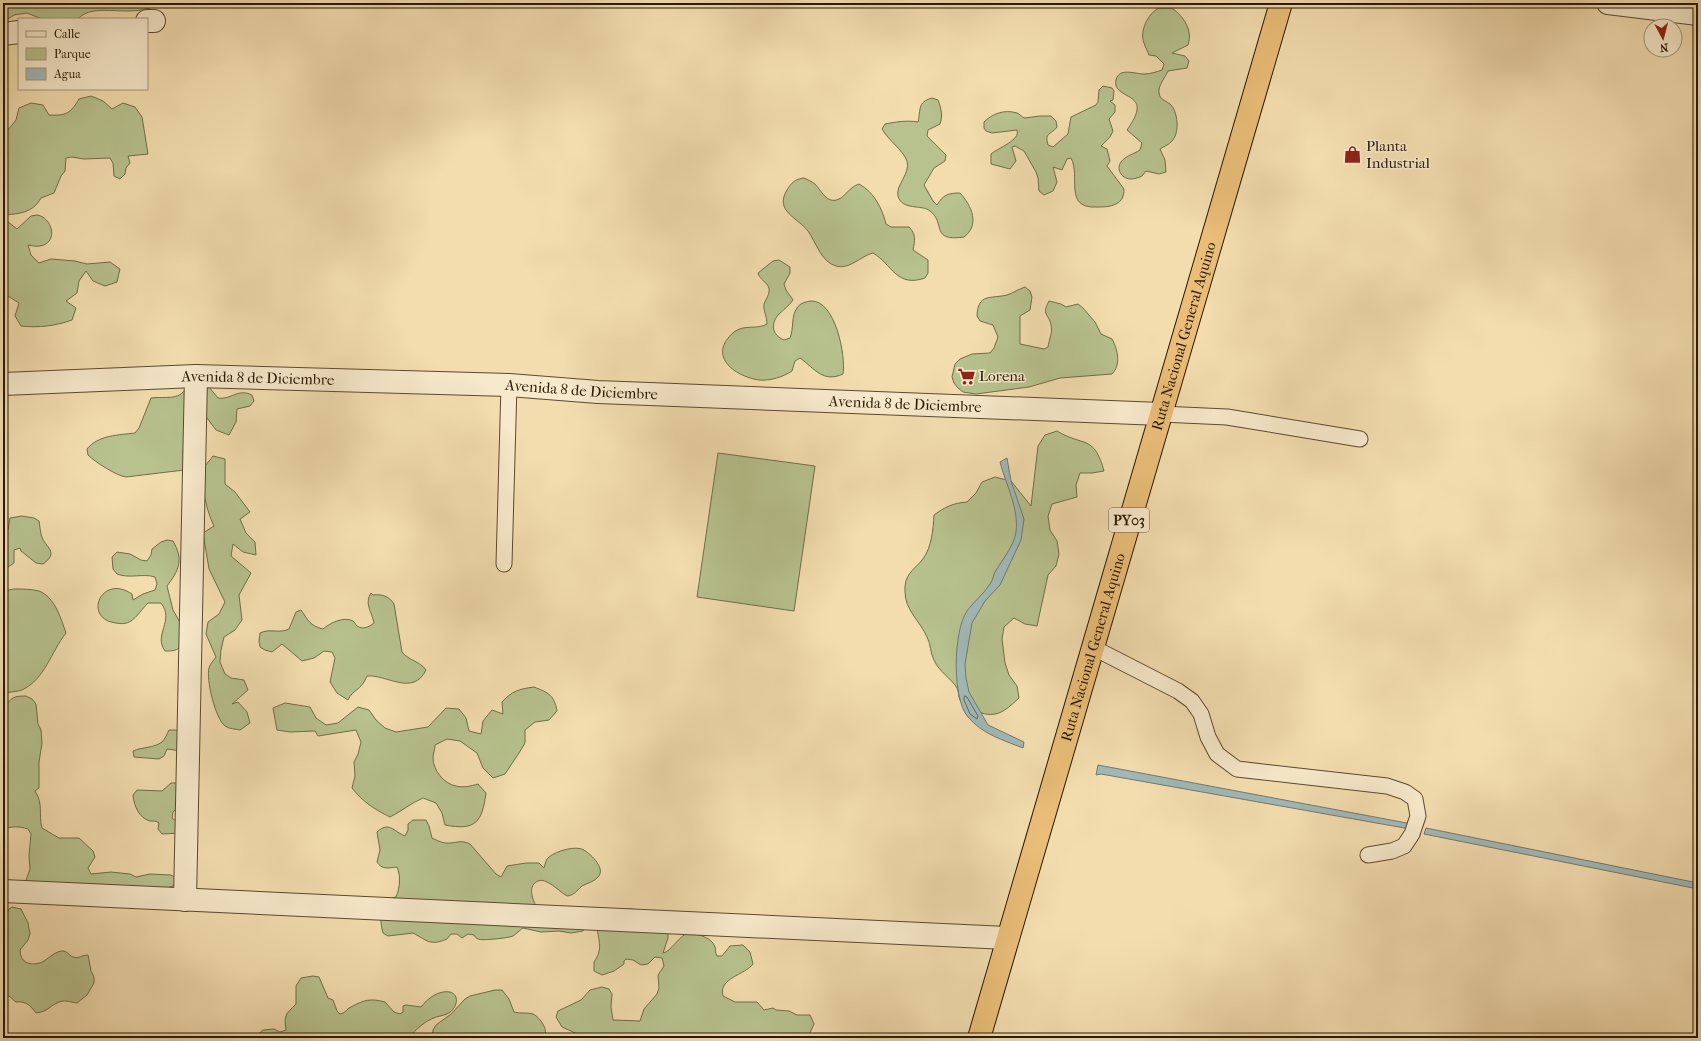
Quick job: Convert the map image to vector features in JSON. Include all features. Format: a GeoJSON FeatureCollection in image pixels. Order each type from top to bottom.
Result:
{"type":"FeatureCollection","features":[{"type":"Feature","properties":{"kind":"highway","name":"Ruta Nacional General Aquino"},"geometry":{"type":"LineString","coordinates":[[979,1038],[1281,3]]}},
{"type":"Feature","properties":{"kind":"street"},"geometry":{"type":"LineString","coordinates":[[1608,3],[1698,14]]}},
{"type":"Feature","properties":{"kind":"street"},"geometry":{"type":"LineString","coordinates":[[3,34],[18,32]]}},
{"type":"Feature","properties":{"kind":"street","name":"Avenida 8 de Diciembre"},"geometry":{"type":"LineString","coordinates":[[3,384],[196,376],[509,385],[598,392],[1161,414]]}},
{"type":"Feature","properties":{"kind":"street"},"geometry":{"type":"LineString","coordinates":[[185,900],[196,376]]}},
{"type":"Feature","properties":{"kind":"street"},"geometry":{"type":"LineString","coordinates":[[3,891],[1007,938]]}},
{"type":"Feature","properties":{"kind":"lane"},"geometry":{"type":"LineString","coordinates":[[504,564],[509,385]]}},
{"type":"Feature","properties":{"kind":"lane"},"geometry":{"type":"LineString","coordinates":[[1161,414],[1227,417],[1360,439]]}},
{"type":"Feature","properties":{"kind":"lane"},"geometry":{"type":"LineString","coordinates":[[1092,647],[1178,691],[1192,701],[1201,714],[1208,737],[1217,754],[1237,769],[1387,786],[1405,792],[1415,799],[1418,816],[1412,834],[1404,846],[1392,851],[1368,855]]}},
{"type":"Feature","properties":{"kind":"green space"},"geometry":{"type":"Polygon","coordinates":[[[3,3],[160,3],[150,8],[138,10],[94,11],[79,18],[40,18],[27,13],[14,15],[3,22],[3,3]]]}},
{"type":"Feature","properties":{"kind":"green space"},"geometry":{"type":"Polygon","coordinates":[[[1159,8],[1172,8],[1184,20],[1189,34],[1188,45],[1172,53],[1185,56],[1189,61],[1187,68],[1168,71],[1159,90],[1160,97],[1173,107],[1177,122],[1175,137],[1169,144],[1160,149],[1165,160],[1166,172],[1159,174],[1146,171],[1142,176],[1130,179],[1124,177],[1120,173],[1119,167],[1125,158],[1140,150],[1142,143],[1127,130],[1136,115],[1137,105],[1131,98],[1118,89],[1116,80],[1120,74],[1124,72],[1146,74],[1162,70],[1164,64],[1156,56],[1149,55],[1143,39],[1144,28],[1148,18],[1155,10],[1159,8]]]}},
{"type":"Feature","properties":{"kind":"green space"},"geometry":{"type":"Polygon","coordinates":[[[1103,86],[1112,88],[1114,91],[1113,100],[1110,101],[1115,105],[1115,112],[1109,119],[1113,131],[1110,137],[1101,146],[1107,149],[1110,161],[1107,166],[1124,189],[1124,194],[1118,203],[1109,206],[1097,207],[1087,206],[1080,203],[1076,197],[1074,165],[1071,158],[1067,159],[1062,170],[1053,167],[1057,182],[1053,191],[1044,195],[1039,191],[1036,172],[1024,151],[1015,146],[1012,147],[1016,161],[1010,169],[991,164],[991,154],[1008,144],[1016,137],[1017,130],[992,133],[986,131],[984,128],[984,122],[991,117],[1003,112],[1017,113],[1025,118],[1051,116],[1056,121],[1057,127],[1049,134],[1047,141],[1048,145],[1053,147],[1068,134],[1071,117],[1096,105],[1098,102],[1099,90],[1103,86]]]}},
{"type":"Feature","properties":{"kind":"green space"},"geometry":{"type":"Polygon","coordinates":[[[91,96],[103,101],[112,109],[123,103],[135,107],[142,117],[148,154],[128,156],[130,163],[126,168],[125,174],[120,179],[114,176],[113,163],[110,158],[66,158],[65,171],[61,176],[54,193],[41,198],[34,207],[25,212],[3,215],[3,129],[8,130],[16,120],[19,108],[31,103],[43,105],[49,115],[60,115],[67,113],[73,108],[79,99],[91,96]]]}},
{"type":"Feature","properties":{"kind":"green space"},"geometry":{"type":"Polygon","coordinates":[[[932,98],[938,100],[941,109],[941,118],[940,124],[928,130],[927,136],[946,155],[945,161],[934,168],[924,185],[937,205],[941,199],[952,193],[960,193],[964,198],[971,209],[973,221],[972,227],[964,237],[947,237],[940,230],[935,216],[930,211],[904,204],[900,201],[898,192],[907,170],[907,161],[882,129],[885,124],[905,121],[918,122],[920,107],[924,102],[932,98]]]}},
{"type":"Feature","properties":{"kind":"green space"},"geometry":{"type":"Polygon","coordinates":[[[804,178],[815,184],[825,196],[831,200],[841,198],[859,184],[869,191],[877,201],[886,224],[891,227],[909,227],[913,232],[913,250],[928,260],[928,273],[925,278],[907,280],[895,273],[873,253],[841,267],[831,264],[826,260],[819,251],[808,231],[789,214],[783,203],[784,197],[790,185],[796,180],[804,178]]]}},
{"type":"Feature","properties":{"kind":"green space"},"geometry":{"type":"Polygon","coordinates":[[[37,215],[43,217],[48,222],[52,234],[50,240],[46,244],[38,246],[28,245],[31,255],[39,263],[51,259],[75,261],[87,264],[110,262],[120,269],[117,282],[105,286],[93,281],[86,271],[79,281],[77,293],[66,301],[76,308],[72,320],[47,326],[21,326],[15,316],[19,303],[3,293],[3,223],[8,222],[17,229],[31,216],[37,215]]]}},
{"type":"Feature","properties":{"kind":"green space"},"geometry":{"type":"Polygon","coordinates":[[[779,260],[790,267],[790,273],[784,284],[793,300],[776,318],[773,325],[775,332],[784,340],[790,338],[795,311],[798,306],[811,301],[819,303],[827,309],[837,330],[843,354],[843,374],[830,377],[825,376],[820,374],[800,358],[795,361],[792,371],[781,377],[759,380],[740,374],[727,363],[723,356],[723,349],[726,341],[734,332],[742,328],[759,327],[767,324],[764,304],[769,288],[758,273],[773,261],[779,260]]]}},
{"type":"Feature","properties":{"kind":"green space"},"geometry":{"type":"Polygon","coordinates":[[[1025,287],[1030,291],[1032,297],[1030,310],[1020,316],[1020,344],[1044,349],[1048,347],[1051,327],[1050,321],[1046,314],[1046,309],[1049,301],[1066,307],[1078,304],[1095,322],[1101,334],[1112,339],[1114,343],[1118,362],[1112,374],[1060,378],[1029,387],[976,394],[963,392],[958,388],[952,377],[955,364],[960,359],[972,354],[990,353],[994,348],[998,337],[993,325],[980,321],[977,316],[982,300],[990,297],[1007,295],[1025,287]]]}},
{"type":"Feature","properties":{"kind":"green space"},"geometry":{"type":"Polygon","coordinates":[[[188,384],[209,387],[218,398],[239,393],[247,393],[252,395],[254,401],[250,406],[237,409],[236,422],[229,435],[216,430],[204,414],[189,447],[183,450],[184,470],[126,477],[106,468],[88,455],[87,449],[92,444],[103,438],[135,433],[139,428],[151,398],[177,396],[182,394],[188,384]]]}},
{"type":"Feature","properties":{"kind":"green space"},"geometry":{"type":"Polygon","coordinates":[[[1057,431],[1092,446],[1100,459],[1104,471],[1080,473],[1076,485],[1077,497],[1052,504],[1048,516],[1050,530],[1057,541],[1059,554],[1056,566],[1048,575],[1037,626],[1025,624],[1014,618],[1004,627],[1002,639],[1005,663],[1009,675],[1017,686],[1019,698],[1004,711],[999,713],[981,713],[968,707],[961,701],[957,688],[936,664],[927,637],[907,604],[905,592],[906,581],[910,573],[926,554],[930,543],[934,515],[949,506],[967,502],[976,493],[982,482],[995,477],[1011,481],[1031,506],[1038,446],[1045,435],[1057,431]]]}},
{"type":"Feature","properties":{"kind":"green space"},"geometry":{"type":"Polygon","coordinates":[[[718,453],[815,466],[794,611],[697,597],[718,453]]]}},
{"type":"Feature","properties":{"kind":"green space"},"geometry":{"type":"Polygon","coordinates":[[[213,456],[225,459],[225,484],[235,492],[250,512],[240,519],[246,533],[255,542],[256,555],[243,552],[233,544],[231,556],[251,573],[239,595],[242,620],[235,630],[224,637],[220,662],[225,674],[231,678],[244,680],[248,690],[232,704],[238,702],[247,712],[250,723],[240,730],[227,727],[221,722],[212,698],[208,673],[211,664],[216,657],[206,634],[208,622],[219,614],[225,602],[209,569],[203,533],[214,526],[206,505],[203,488],[203,473],[205,466],[213,456]]]}},
{"type":"Feature","properties":{"kind":"green space"},"geometry":{"type":"Polygon","coordinates":[[[22,516],[34,518],[39,521],[41,535],[51,553],[48,560],[43,564],[36,563],[21,551],[20,548],[14,550],[14,563],[8,567],[3,565],[3,535],[8,530],[10,518],[22,516]]]}},
{"type":"Feature","properties":{"kind":"green space"},"geometry":{"type":"Polygon","coordinates":[[[167,540],[173,541],[179,559],[179,565],[175,575],[167,586],[173,610],[182,626],[182,645],[175,650],[170,651],[165,651],[162,645],[161,639],[166,616],[165,610],[161,603],[148,603],[133,619],[124,624],[106,620],[100,614],[98,607],[100,599],[104,593],[112,589],[121,589],[132,594],[133,600],[143,594],[155,590],[157,584],[155,577],[127,576],[117,574],[113,569],[112,557],[117,552],[130,554],[141,560],[147,561],[151,555],[152,549],[161,542],[167,540]]]}},
{"type":"Feature","properties":{"kind":"green space"},"geometry":{"type":"Polygon","coordinates":[[[14,589],[36,590],[45,594],[57,609],[66,633],[42,672],[30,685],[22,690],[3,693],[3,591],[14,589]]]}},
{"type":"Feature","properties":{"kind":"green space"},"geometry":{"type":"Polygon","coordinates":[[[371,593],[373,595],[385,596],[394,604],[402,652],[426,670],[421,678],[414,682],[399,682],[374,676],[367,676],[362,685],[350,696],[348,700],[337,693],[330,682],[335,658],[332,652],[324,651],[314,658],[302,661],[282,644],[272,652],[260,647],[260,633],[289,629],[296,612],[301,610],[312,624],[319,628],[323,629],[333,623],[346,619],[353,621],[359,627],[368,627],[374,623],[368,604],[371,593]]]}},
{"type":"Feature","properties":{"kind":"green space"},"geometry":{"type":"Polygon","coordinates":[[[534,687],[550,695],[554,701],[557,711],[549,720],[535,722],[525,730],[525,743],[505,774],[493,778],[483,768],[477,753],[460,741],[447,739],[435,745],[433,763],[437,772],[443,779],[452,785],[459,787],[478,784],[486,793],[482,811],[476,822],[464,827],[445,825],[442,813],[436,803],[423,798],[390,817],[374,808],[360,797],[352,788],[355,776],[354,762],[361,742],[356,730],[318,736],[315,731],[290,732],[277,730],[273,708],[285,703],[310,707],[316,718],[326,725],[338,723],[358,707],[369,710],[376,720],[385,728],[396,732],[428,727],[446,708],[459,709],[466,718],[469,731],[481,734],[483,721],[492,710],[503,714],[502,702],[509,695],[516,691],[534,687]]]}},
{"type":"Feature","properties":{"kind":"green space"},"geometry":{"type":"Polygon","coordinates":[[[26,696],[32,699],[36,704],[38,724],[41,730],[42,743],[39,762],[39,788],[35,791],[40,805],[42,828],[59,838],[79,838],[93,851],[95,857],[88,868],[91,874],[111,872],[130,874],[136,877],[150,874],[171,875],[176,878],[178,884],[165,889],[25,883],[30,869],[29,856],[31,834],[28,829],[21,827],[12,827],[3,830],[3,741],[6,706],[14,697],[26,696]]]}},
{"type":"Feature","properties":{"kind":"green space"},"geometry":{"type":"Polygon","coordinates":[[[169,730],[181,730],[181,751],[167,749],[164,756],[159,759],[134,757],[133,751],[159,744],[162,742],[169,730]]]}},
{"type":"Feature","properties":{"kind":"green space"},"geometry":{"type":"Polygon","coordinates":[[[171,783],[177,783],[177,808],[173,812],[172,818],[177,822],[181,833],[162,834],[158,829],[159,823],[156,821],[150,821],[140,814],[136,807],[133,795],[137,790],[162,791],[171,783]]]}},
{"type":"Feature","properties":{"kind":"green space"},"geometry":{"type":"Polygon","coordinates":[[[413,820],[426,820],[432,838],[438,841],[445,843],[464,842],[470,844],[496,874],[501,877],[507,866],[526,863],[539,863],[544,868],[548,858],[556,853],[571,848],[584,850],[591,855],[599,866],[600,874],[596,879],[582,886],[574,894],[567,896],[546,881],[538,881],[532,887],[533,900],[539,912],[586,925],[583,931],[571,933],[559,931],[541,932],[523,928],[513,936],[506,938],[480,940],[474,935],[468,934],[462,938],[457,934],[451,934],[447,939],[437,942],[429,942],[413,933],[388,936],[383,933],[381,916],[383,906],[390,899],[396,897],[399,886],[399,878],[397,867],[383,867],[377,862],[380,850],[377,832],[385,827],[388,827],[405,836],[408,830],[408,824],[413,820]]]}},
{"type":"Feature","properties":{"kind":"green space"},"geometry":{"type":"Polygon","coordinates":[[[12,907],[21,909],[28,923],[30,934],[28,940],[20,950],[23,960],[26,962],[32,964],[40,963],[62,951],[75,957],[88,955],[91,971],[94,977],[94,983],[87,995],[77,1003],[62,1001],[54,1004],[44,1011],[36,1013],[28,1004],[16,1002],[9,996],[3,995],[3,920],[9,909],[12,907]]]}},
{"type":"Feature","properties":{"kind":"green space"},"geometry":{"type":"Polygon","coordinates":[[[619,910],[641,910],[668,932],[668,938],[663,953],[669,950],[682,936],[690,932],[711,941],[715,947],[717,956],[722,956],[730,946],[743,945],[750,952],[753,964],[733,977],[724,985],[723,996],[735,1002],[757,1002],[764,1010],[773,1008],[776,1010],[789,1011],[797,1015],[810,1015],[814,1024],[809,1035],[793,1038],[760,1038],[754,1036],[750,1038],[586,1038],[562,1027],[556,1017],[558,1011],[581,1000],[590,990],[602,987],[609,989],[612,994],[611,1007],[613,1020],[640,1021],[644,1009],[657,994],[659,988],[658,975],[664,966],[662,958],[655,957],[648,964],[641,965],[633,960],[626,959],[624,964],[614,971],[602,975],[594,971],[594,962],[599,953],[597,928],[619,910]]]}},
{"type":"Feature","properties":{"kind":"green space"},"geometry":{"type":"Polygon","coordinates":[[[313,976],[319,977],[328,998],[333,1000],[337,1011],[340,1014],[367,1000],[375,1000],[385,1002],[394,1012],[400,1014],[403,1012],[403,1006],[421,1007],[434,995],[442,992],[450,992],[453,994],[456,998],[456,1004],[449,1013],[424,1023],[409,1038],[254,1038],[263,1030],[274,1029],[280,1032],[286,1030],[285,1018],[296,1004],[296,986],[301,978],[313,976]]]}},
{"type":"Feature","properties":{"kind":"green space"},"geometry":{"type":"Polygon","coordinates":[[[495,990],[502,990],[509,999],[514,1012],[533,1014],[539,1018],[546,1032],[544,1038],[432,1038],[433,1030],[436,1025],[451,1014],[465,999],[470,996],[495,990]]]}},
{"type":"Feature","properties":{"kind":"water"},"geometry":{"type":"Polygon","coordinates":[[[1007,458],[1011,481],[1024,519],[1021,540],[1000,585],[985,601],[972,623],[965,664],[969,692],[988,725],[1024,742],[1023,748],[993,736],[980,728],[968,717],[959,696],[956,665],[959,633],[962,621],[967,611],[991,582],[1015,537],[1016,514],[1000,462],[1007,458]]]}},
{"type":"Feature","properties":{"kind":"water"},"geometry":{"type":"Polygon","coordinates":[[[1098,765],[1412,824],[1410,829],[1101,774],[1096,775],[1098,765]]]}},
{"type":"Feature","properties":{"kind":"water"},"geometry":{"type":"Polygon","coordinates":[[[1426,828],[1698,883],[1698,889],[1424,834],[1426,828]]]}},
{"type":"Feature","properties":{"kind":"place","name":"Planta Industrial"},"geometry":{"type":"Point","coordinates":[1353,155]}},
{"type":"Feature","properties":{"kind":"place","name":"Lorena"},"geometry":{"type":"Point","coordinates":[966,376]}}]}
